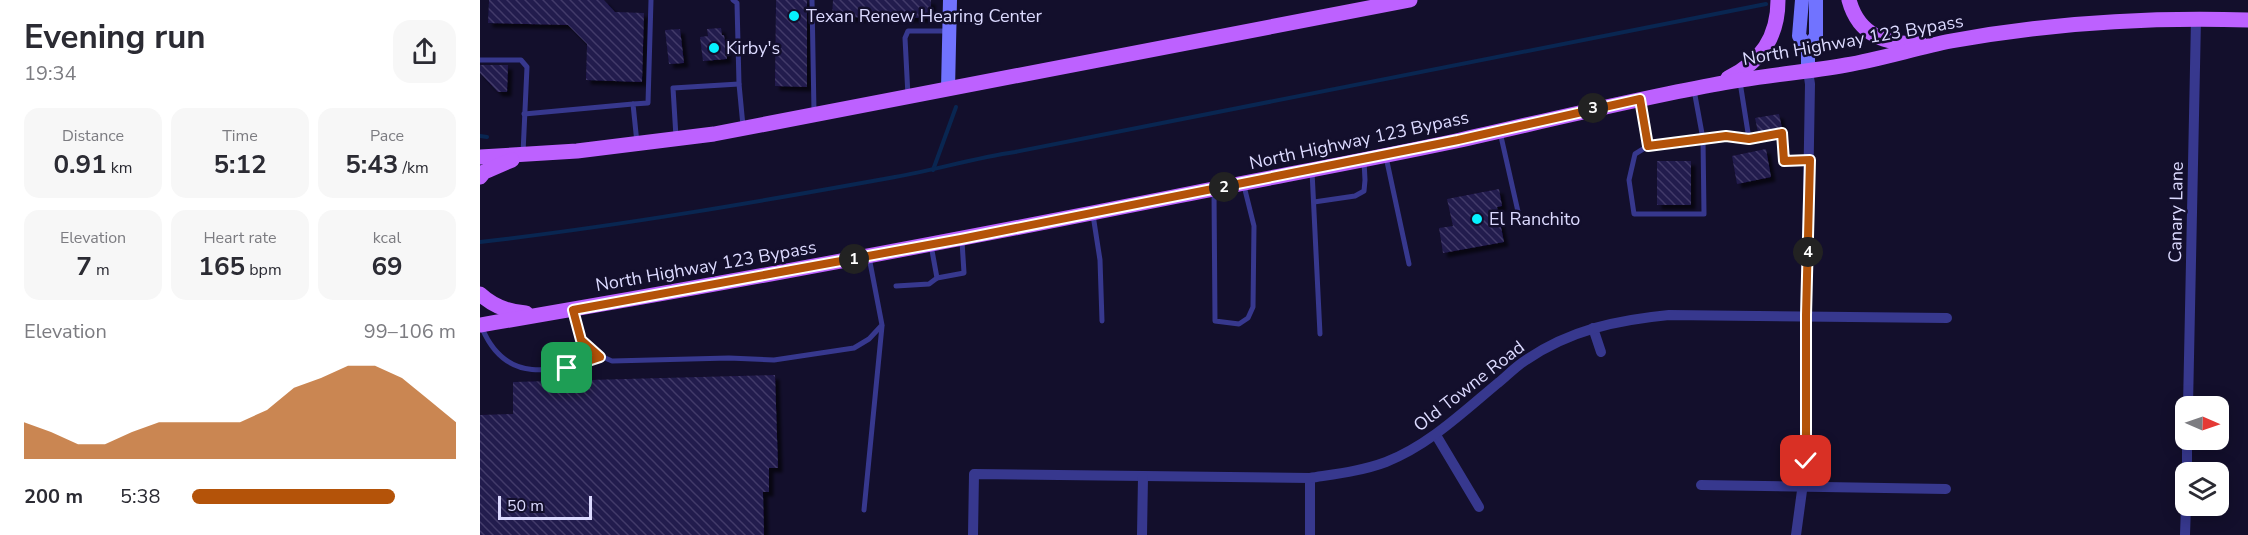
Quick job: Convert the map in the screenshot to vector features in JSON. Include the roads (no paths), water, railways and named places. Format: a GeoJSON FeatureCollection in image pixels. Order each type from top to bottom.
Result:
{"type":"FeatureCollection","features":[{"type":"Feature","properties":{"kind":"main road"},"geometry":{"type":"LineString","coordinates":[[480,157],[637,144],[744,128],[1410,0]]}},
{"type":"Feature","properties":{"kind":"main road"},"geometry":{"type":"LineString","coordinates":[[1717,84],[1741,72],[1761,54],[1771,41],[1778,20],[1778,0]]}},
{"type":"Feature","properties":{"kind":"main road"},"geometry":{"type":"LineString","coordinates":[[1849,0],[1852,11],[1862,25],[1876,37],[1905,44],[1947,42]]}},
{"type":"Feature","properties":{"kind":"main road","name":"North Highway 123 Bypass"},"geometry":{"type":"LineString","coordinates":[[480,325],[869,257],[1386,155],[1694,88],[1902,54],[1947,42],[2076,25],[2196,19],[2248,20]]}},
{"type":"Feature","properties":{"kind":"main road"},"geometry":{"type":"LineString","coordinates":[[480,177],[484,172],[523,155]]}},
{"type":"Feature","properties":{"kind":"main road"},"geometry":{"type":"LineString","coordinates":[[480,294],[502,309],[519,313],[546,314]]}},
{"type":"Feature","properties":{"kind":"street"},"geometry":{"type":"LineString","coordinates":[[948,89],[950,0]]}},
{"type":"Feature","properties":{"kind":"street"},"geometry":{"type":"LineString","coordinates":[[1802,0],[1799,36],[1808,48]]}},
{"type":"Feature","properties":{"kind":"street"},"geometry":{"type":"LineString","coordinates":[[1796,535],[1806,461],[1806,315],[1810,160],[1808,48],[1816,36],[1816,0]]}},
{"type":"Feature","properties":{"kind":"street","name":"Canary Lane"},"geometry":{"type":"LineString","coordinates":[[2188,396],[2196,19]]}},
{"type":"Feature","properties":{"kind":"street","name":"Old Towne Road"},"geometry":{"type":"LineString","coordinates":[[973,535],[974,474],[1310,478],[1352,471],[1385,462],[1436,435],[1526,360],[1563,340],[1593,328],[1628,319],[1669,315],[1947,318]]}},
{"type":"Feature","properties":{"kind":"street"},"geometry":{"type":"LineString","coordinates":[[1593,328],[1600,352]]}},
{"type":"Feature","properties":{"kind":"street"},"geometry":{"type":"LineString","coordinates":[[1436,435],[1479,507]]}},
{"type":"Feature","properties":{"kind":"street"},"geometry":{"type":"LineString","coordinates":[[1142,535],[1143,477]]}},
{"type":"Feature","properties":{"kind":"street"},"geometry":{"type":"LineString","coordinates":[[1310,478],[1310,535]]}},
{"type":"Feature","properties":{"kind":"street"},"geometry":{"type":"LineString","coordinates":[[1701,485],[1946,489]]}},
{"type":"Feature","properties":{"kind":"street"},"geometry":{"type":"LineString","coordinates":[[2185,535],[2186,516]]}},
{"type":"Feature","properties":{"kind":"lane"},"geometry":{"type":"LineString","coordinates":[[525,114],[648,104],[651,0]]}},
{"type":"Feature","properties":{"kind":"lane"},"geometry":{"type":"LineString","coordinates":[[733,0],[736,3],[739,84],[744,128]]}},
{"type":"Feature","properties":{"kind":"lane"},"geometry":{"type":"LineString","coordinates":[[812,0],[814,115]]}},
{"type":"Feature","properties":{"kind":"lane"},"geometry":{"type":"LineString","coordinates":[[909,96],[905,38],[909,31],[949,31]]}},
{"type":"Feature","properties":{"kind":"lane"},"geometry":{"type":"LineString","coordinates":[[480,60],[520,60],[527,67],[523,155]]}},
{"type":"Feature","properties":{"kind":"lane"},"geometry":{"type":"LineString","coordinates":[[1739,81],[1749,139]]}},
{"type":"Feature","properties":{"kind":"lane"},"geometry":{"type":"LineString","coordinates":[[677,139],[673,88],[739,84]]}},
{"type":"Feature","properties":{"kind":"lane"},"geometry":{"type":"LineString","coordinates":[[1694,88],[1703,139],[1704,214],[1634,214],[1629,180],[1635,154],[1648,146],[1703,139],[1726,136],[1749,139],[1782,133],[1784,161],[1810,160]]}},
{"type":"Feature","properties":{"kind":"lane"},"geometry":{"type":"LineString","coordinates":[[1640,99],[1648,146]]}},
{"type":"Feature","properties":{"kind":"lane"},"geometry":{"type":"LineString","coordinates":[[633,104],[637,144]]}},
{"type":"Feature","properties":{"kind":"lane"},"geometry":{"type":"LineString","coordinates":[[1500,130],[1519,216]]}},
{"type":"Feature","properties":{"kind":"lane"},"geometry":{"type":"LineString","coordinates":[[1386,155],[1409,264]]}},
{"type":"Feature","properties":{"kind":"lane"},"geometry":{"type":"LineString","coordinates":[[1314,202],[1355,196],[1364,191],[1364,159]]}},
{"type":"Feature","properties":{"kind":"lane"},"geometry":{"type":"LineString","coordinates":[[1312,170],[1320,334]]}},
{"type":"Feature","properties":{"kind":"lane"},"geometry":{"type":"LineString","coordinates":[[1214,189],[1215,321],[1239,324],[1248,318],[1253,307],[1254,226],[1243,183]]}},
{"type":"Feature","properties":{"kind":"lane"},"geometry":{"type":"LineString","coordinates":[[1093,213],[1100,260],[1102,321]]}},
{"type":"Feature","properties":{"kind":"lane"},"geometry":{"type":"LineString","coordinates":[[896,286],[929,284],[937,278],[964,273],[961,239]]}},
{"type":"Feature","properties":{"kind":"lane"},"geometry":{"type":"LineString","coordinates":[[930,245],[937,278]]}},
{"type":"Feature","properties":{"kind":"lane"},"geometry":{"type":"LineString","coordinates":[[864,510],[882,325],[869,257]]}},
{"type":"Feature","properties":{"kind":"lane"},"geometry":{"type":"LineString","coordinates":[[573,310],[581,340],[600,357],[612,361],[729,358],[774,360],[854,348],[869,339],[882,325]]}},
{"type":"Feature","properties":{"kind":"lane"},"geometry":{"type":"LineString","coordinates":[[480,325],[506,362],[519,368],[537,370],[567,368],[600,357]]}},
{"type":"Feature","properties":{"kind":"waterway"},"geometry":{"type":"LineString","coordinates":[[480,242],[688,213],[895,177],[985,157],[1766,4]]}},
{"type":"Feature","properties":{"kind":"waterway"},"geometry":{"type":"LineString","coordinates":[[933,170],[956,107]]}},
{"type":"Feature","properties":{"kind":"waterway"},"geometry":{"type":"LineString","coordinates":[[480,136],[487,137]]}},
{"type":"Feature","properties":{"kind":"place","name":"Texan Renew Hearing Center"},"geometry":{"type":"Point","coordinates":[794,16]}},
{"type":"Feature","properties":{"kind":"place","name":"Kirby's"},"geometry":{"type":"Point","coordinates":[714,48]}},
{"type":"Feature","properties":{"kind":"place","name":"El Ranchito"},"geometry":{"type":"Point","coordinates":[1477,219]}}]}
